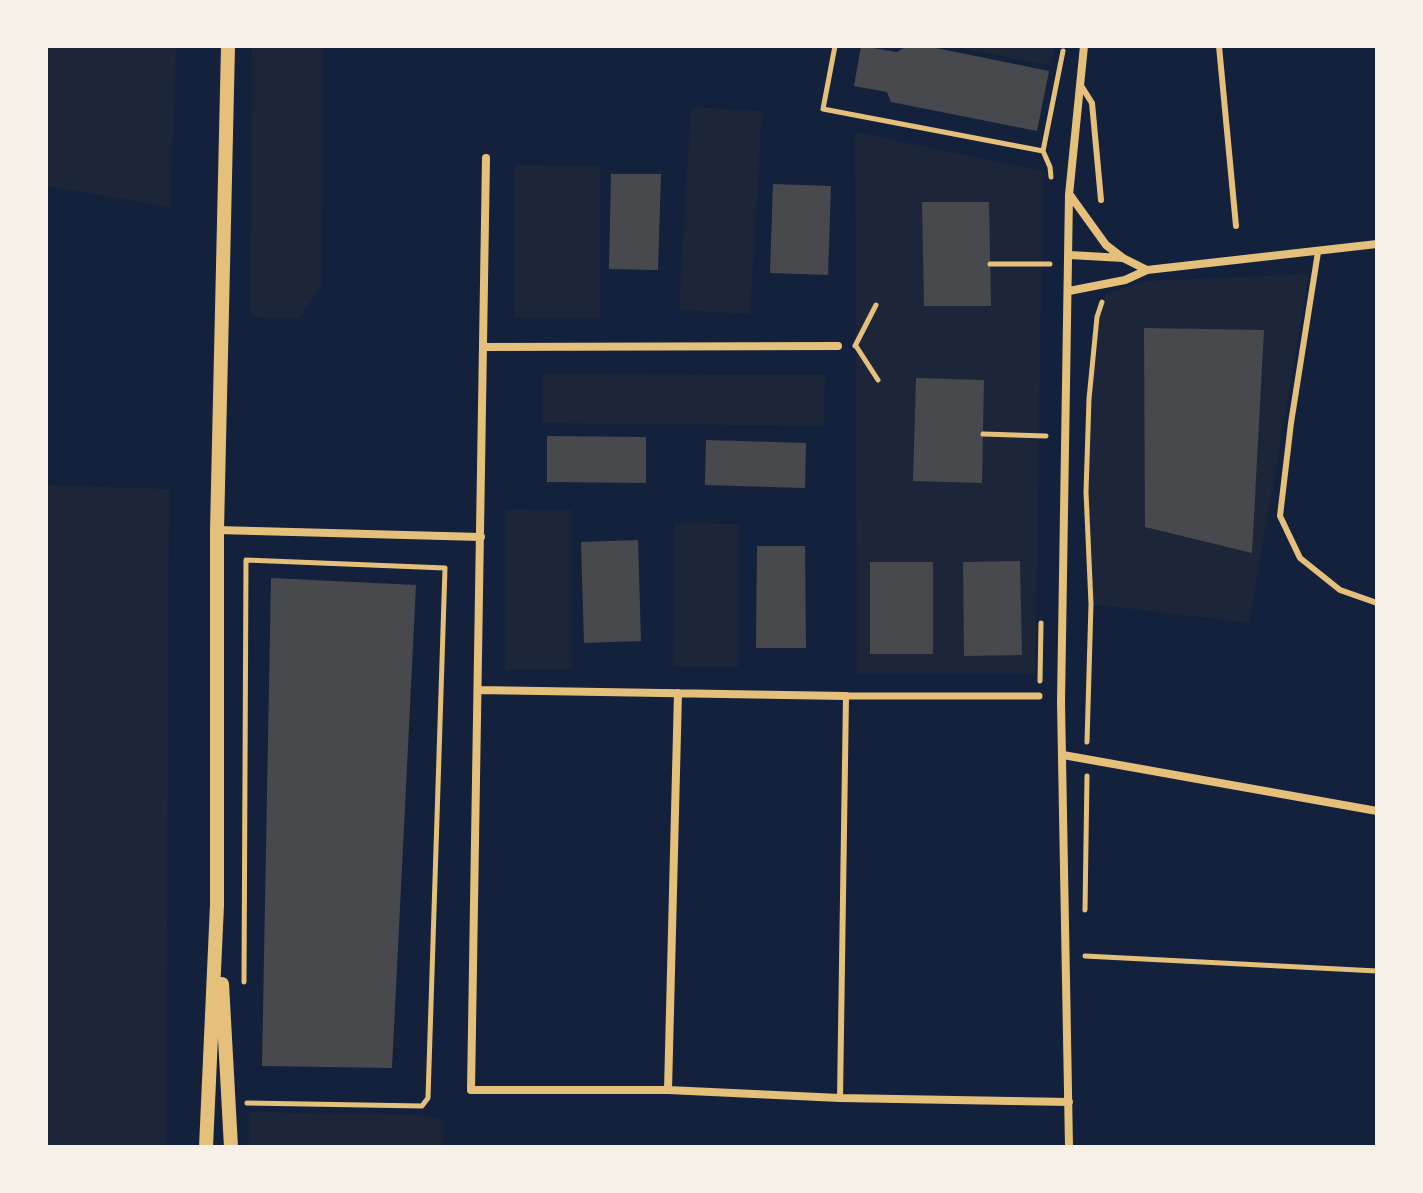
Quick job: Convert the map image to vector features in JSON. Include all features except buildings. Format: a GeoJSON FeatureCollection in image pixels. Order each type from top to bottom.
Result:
{"type":"FeatureCollection","features":[{"type":"Feature","properties":{"kind":"street"},"geometry":{"type":"LineString","coordinates":[[206,1147],[217,905],[217,530],[228,46]]}},
{"type":"Feature","properties":{"kind":"street"},"geometry":{"type":"LineString","coordinates":[[1069,1147],[1062,671],[1069,195],[1084,46]]}},
{"type":"Feature","properties":{"kind":"street"},"geometry":{"type":"LineString","coordinates":[[486,158],[471,1090],[668,1090],[840,1098],[1069,1102]]}},
{"type":"Feature","properties":{"kind":"street"},"geometry":{"type":"LineString","coordinates":[[1069,195],[1106,245],[1147,270]]}},
{"type":"Feature","properties":{"kind":"street"},"geometry":{"type":"LineString","coordinates":[[1069,291],[1125,280],[1147,270],[1377,244]]}},
{"type":"Feature","properties":{"kind":"street"},"geometry":{"type":"LineString","coordinates":[[1070,255],[1123,258]]}},
{"type":"Feature","properties":{"kind":"street"},"geometry":{"type":"LineString","coordinates":[[483,347],[838,346]]}},
{"type":"Feature","properties":{"kind":"street"},"geometry":{"type":"LineString","coordinates":[[217,530],[481,537]]}},
{"type":"Feature","properties":{"kind":"street"},"geometry":{"type":"LineString","coordinates":[[478,690],[1039,696]]}},
{"type":"Feature","properties":{"kind":"street"},"geometry":{"type":"LineString","coordinates":[[668,1090],[678,693]]}},
{"type":"Feature","properties":{"kind":"street"},"geometry":{"type":"LineString","coordinates":[[1063,755],[1377,811]]}},
{"type":"Feature","properties":{"kind":"street"},"geometry":{"type":"LineString","coordinates":[[217,905],[231,1147]]}},
{"type":"Feature","properties":{"kind":"lane"},"geometry":{"type":"LineString","coordinates":[[1219,46],[1236,226]]}},
{"type":"Feature","properties":{"kind":"lane"},"geometry":{"type":"LineString","coordinates":[[1080,84],[1092,103],[1101,200]]}},
{"type":"Feature","properties":{"kind":"lane"},"geometry":{"type":"LineString","coordinates":[[1318,252],[1280,516],[1300,558],[1340,590],[1377,603]]}},
{"type":"Feature","properties":{"kind":"lane"},"geometry":{"type":"LineString","coordinates":[[840,1098],[846,696]]}},
{"type":"Feature","properties":{"kind":"path"},"geometry":{"type":"LineString","coordinates":[[835,46],[823,109],[1043,151],[1064,46]]}},
{"type":"Feature","properties":{"kind":"path"},"geometry":{"type":"LineString","coordinates":[[990,264],[1050,264]]}},
{"type":"Feature","properties":{"kind":"path"},"geometry":{"type":"LineString","coordinates":[[1085,912],[1091,604],[1086,492],[1088,414],[1097,317],[1105,294]]}},
{"type":"Feature","properties":{"kind":"path"},"geometry":{"type":"LineString","coordinates":[[856,346],[876,305]]}},
{"type":"Feature","properties":{"kind":"path"},"geometry":{"type":"LineString","coordinates":[[838,346],[856,346]]}},
{"type":"Feature","properties":{"kind":"path"},"geometry":{"type":"LineString","coordinates":[[856,346],[878,380]]}},
{"type":"Feature","properties":{"kind":"path"},"geometry":{"type":"LineString","coordinates":[[983,434],[1046,436]]}},
{"type":"Feature","properties":{"kind":"path"},"geometry":{"type":"LineString","coordinates":[[244,991],[246,560],[445,568],[428,1098],[422,1106],[244,1103]]}},
{"type":"Feature","properties":{"kind":"path"},"geometry":{"type":"LineString","coordinates":[[1085,943],[1085,958],[1377,971]]}},
{"type":"Feature","properties":{"kind":"shaded area"},"geometry":{"type":"Polygon","coordinates":[[[46,46],[176,46],[170,207],[46,186],[46,46]]]}},
{"type":"Feature","properties":{"kind":"shaded area"},"geometry":{"type":"Polygon","coordinates":[[[252,46],[323,46],[321,286],[299,319],[251,317],[252,46]]]}},
{"type":"Feature","properties":{"kind":"shaded area"},"geometry":{"type":"Polygon","coordinates":[[[950,46],[1055,46],[1051,66],[950,46]]]}},
{"type":"Feature","properties":{"kind":"shaded area"},"geometry":{"type":"Polygon","coordinates":[[[691,107],[762,111],[750,314],[679,310],[691,107]]]}},
{"type":"Feature","properties":{"kind":"shaded area"},"geometry":{"type":"Polygon","coordinates":[[[855,132],[1043,171],[1035,674],[857,674],[855,132]]]}},
{"type":"Feature","properties":{"kind":"shaded area"},"geometry":{"type":"Polygon","coordinates":[[[515,165],[600,166],[600,318],[515,318],[515,165]]]}},
{"type":"Feature","properties":{"kind":"shaded area"},"geometry":{"type":"Polygon","coordinates":[[[1309,274],[1249,623],[1091,604],[1087,489],[1089,403],[1095,334],[1105,294],[1147,281],[1309,274]]]}},
{"type":"Feature","properties":{"kind":"shaded area"},"geometry":{"type":"Polygon","coordinates":[[[543,374],[825,375],[824,426],[543,423],[543,374]]]}},
{"type":"Feature","properties":{"kind":"shaded area"},"geometry":{"type":"Polygon","coordinates":[[[46,485],[169,489],[166,1147],[46,1147],[46,485]]]}},
{"type":"Feature","properties":{"kind":"shaded area"},"geometry":{"type":"Polygon","coordinates":[[[505,509],[572,510],[572,669],[505,669],[505,509]]]}},
{"type":"Feature","properties":{"kind":"shaded area"},"geometry":{"type":"Polygon","coordinates":[[[674,523],[739,524],[738,667],[673,667],[674,523]]]}},
{"type":"Feature","properties":{"kind":"shaded area"},"geometry":{"type":"Polygon","coordinates":[[[249,1112],[420,1115],[444,1119],[443,1147],[249,1147],[249,1112]]]}}]}
